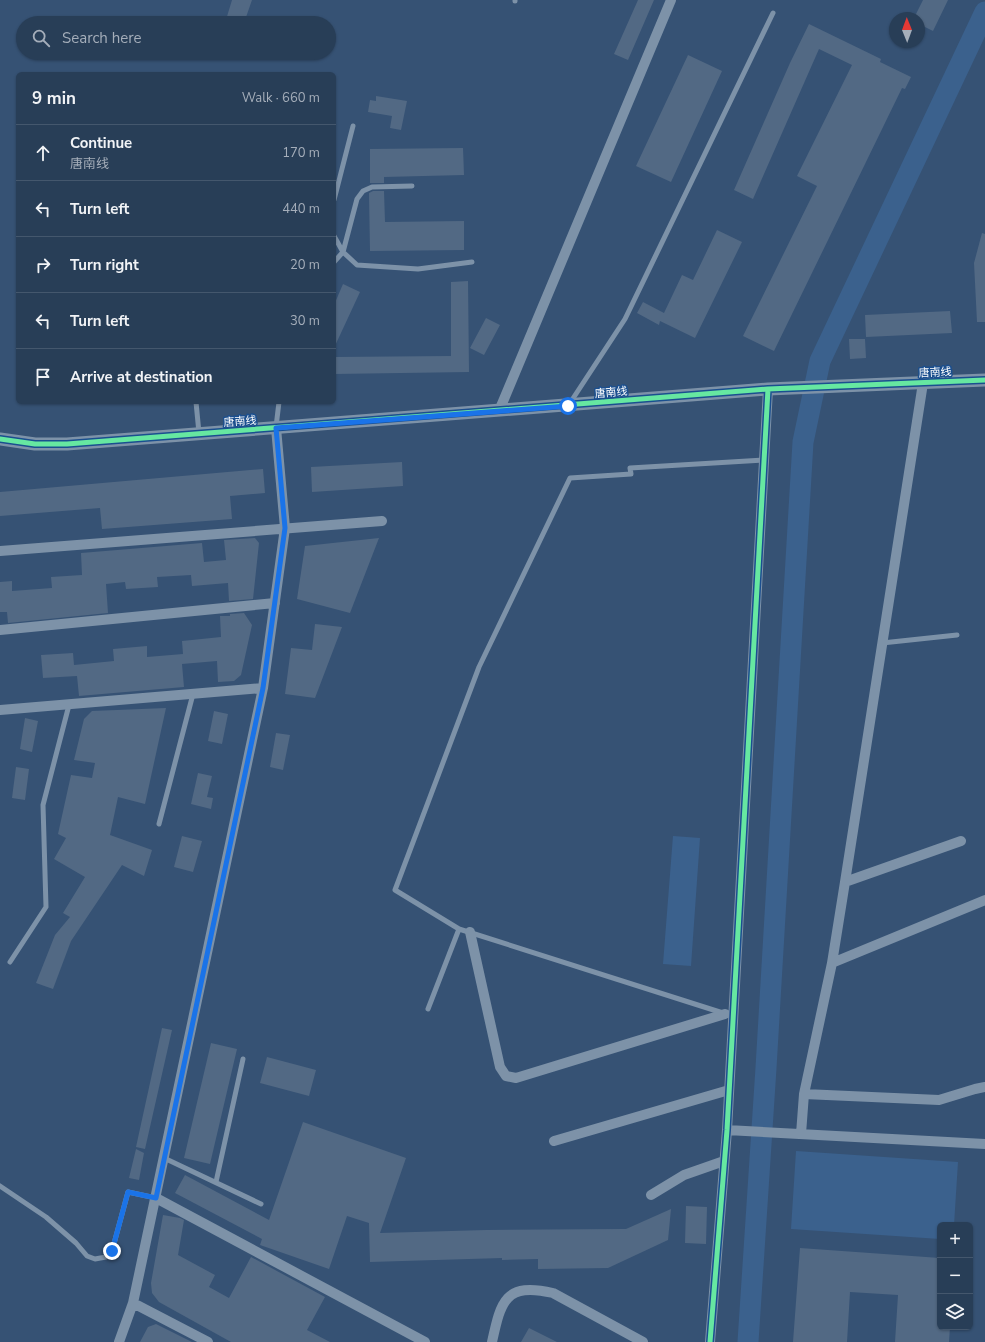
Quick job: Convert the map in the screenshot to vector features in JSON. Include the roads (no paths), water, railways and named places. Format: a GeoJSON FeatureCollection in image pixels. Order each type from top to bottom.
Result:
{"type":"FeatureCollection","features":[{"type":"Feature","properties":{"kind":"street"},"geometry":{"type":"LineString","coordinates":[[499,411],[671,0]]}},
{"type":"Feature","properties":{"kind":"street","name":"唐南线"},"geometry":{"type":"LineString","coordinates":[[0,439],[35,444],[67,444],[772,389],[985,380]]}},
{"type":"Feature","properties":{"kind":"street"},"geometry":{"type":"LineString","coordinates":[[801,1134],[804,1094],[832,963],[923,383]]}},
{"type":"Feature","properties":{"kind":"street"},"geometry":{"type":"LineString","coordinates":[[710,1342],[727,1130],[729,1090],[729,1015],[764,460],[772,389]]}},
{"type":"Feature","properties":{"kind":"street"},"geometry":{"type":"LineString","coordinates":[[119,1342],[133,1303],[263,688],[285,528],[276,428]]}},
{"type":"Feature","properties":{"kind":"street"},"geometry":{"type":"LineString","coordinates":[[0,551],[382,520]]}},
{"type":"Feature","properties":{"kind":"street"},"geometry":{"type":"LineString","coordinates":[[0,630],[275,603]]}},
{"type":"Feature","properties":{"kind":"street"},"geometry":{"type":"LineString","coordinates":[[0,710],[263,688]]}},
{"type":"Feature","properties":{"kind":"street"},"geometry":{"type":"LineString","coordinates":[[845,882],[962,841]]}},
{"type":"Feature","properties":{"kind":"street"},"geometry":{"type":"LineString","coordinates":[[832,963],[985,900]]}},
{"type":"Feature","properties":{"kind":"street"},"geometry":{"type":"LineString","coordinates":[[470,932],[500,1067],[506,1076],[516,1078],[729,1015]]}},
{"type":"Feature","properties":{"kind":"street"},"geometry":{"type":"LineString","coordinates":[[804,1094],[938,1100],[985,1087]]}},
{"type":"Feature","properties":{"kind":"street"},"geometry":{"type":"LineString","coordinates":[[554,1141],[729,1090]]}},
{"type":"Feature","properties":{"kind":"street"},"geometry":{"type":"LineString","coordinates":[[727,1130],[985,1144]]}},
{"type":"Feature","properties":{"kind":"street"},"geometry":{"type":"LineString","coordinates":[[651,1195],[684,1174],[724,1161]]}},
{"type":"Feature","properties":{"kind":"street"},"geometry":{"type":"LineString","coordinates":[[156,1198],[425,1342]]}},
{"type":"Feature","properties":{"kind":"street"},"geometry":{"type":"LineString","coordinates":[[492,1342],[498,1314],[504,1301],[514,1292],[527,1289],[553,1293],[643,1342]]}},
{"type":"Feature","properties":{"kind":"street"},"geometry":{"type":"LineString","coordinates":[[133,1303],[208,1342]]}},
{"type":"Feature","properties":{"kind":"lane"},"geometry":{"type":"LineString","coordinates":[[568,406],[625,319],[773,13]]}},
{"type":"Feature","properties":{"kind":"lane"},"geometry":{"type":"LineString","coordinates":[[336,192],[353,126]]}},
{"type":"Feature","properties":{"kind":"lane"},"geometry":{"type":"LineString","coordinates":[[336,260],[343,252],[357,199],[363,191],[372,187],[412,186]]}},
{"type":"Feature","properties":{"kind":"lane"},"geometry":{"type":"LineString","coordinates":[[336,240],[343,252],[357,265],[418,269],[472,262]]}},
{"type":"Feature","properties":{"kind":"lane"},"geometry":{"type":"LineString","coordinates":[[336,257],[343,252]]}},
{"type":"Feature","properties":{"kind":"lane"},"geometry":{"type":"LineString","coordinates":[[196,404],[199,434]]}},
{"type":"Feature","properties":{"kind":"lane"},"geometry":{"type":"LineString","coordinates":[[276,428],[279,404]]}},
{"type":"Feature","properties":{"kind":"lane"},"geometry":{"type":"LineString","coordinates":[[729,1015],[459,929],[395,890],[479,667],[570,478],[631,474],[630,468],[764,460]]}},
{"type":"Feature","properties":{"kind":"lane"},"geometry":{"type":"LineString","coordinates":[[882,643],[957,635]]}},
{"type":"Feature","properties":{"kind":"lane"},"geometry":{"type":"LineString","coordinates":[[159,824],[193,694]]}},
{"type":"Feature","properties":{"kind":"lane"},"geometry":{"type":"LineString","coordinates":[[10,962],[46,907],[43,805],[69,705]]}},
{"type":"Feature","properties":{"kind":"lane"},"geometry":{"type":"LineString","coordinates":[[428,1009],[459,929]]}},
{"type":"Feature","properties":{"kind":"lane"},"geometry":{"type":"LineString","coordinates":[[216,1182],[243,1059]]}},
{"type":"Feature","properties":{"kind":"lane"},"geometry":{"type":"LineString","coordinates":[[164,1158],[261,1204]]}},
{"type":"Feature","properties":{"kind":"lane"},"geometry":{"type":"LineString","coordinates":[[0,1186],[46,1217],[76,1243],[87,1256],[95,1259],[106,1257],[112,1251],[128,1192],[156,1198]]}},
{"type":"Feature","properties":{"kind":"water"},"geometry":{"type":"Polygon","coordinates":[[[673,836],[700,838],[691,966],[663,964],[673,836]]]}},
{"type":"Feature","properties":{"kind":"water"},"geometry":{"type":"Polygon","coordinates":[[[796,1151],[958,1162],[954,1222],[937,1222],[937,1239],[791,1229],[796,1151]]]}},
{"type":"Feature","properties":{"kind":"waterway"},"geometry":{"type":"LineString","coordinates":[[748,1342],[766,1068],[803,442],[820,361],[985,12]]}}]}
